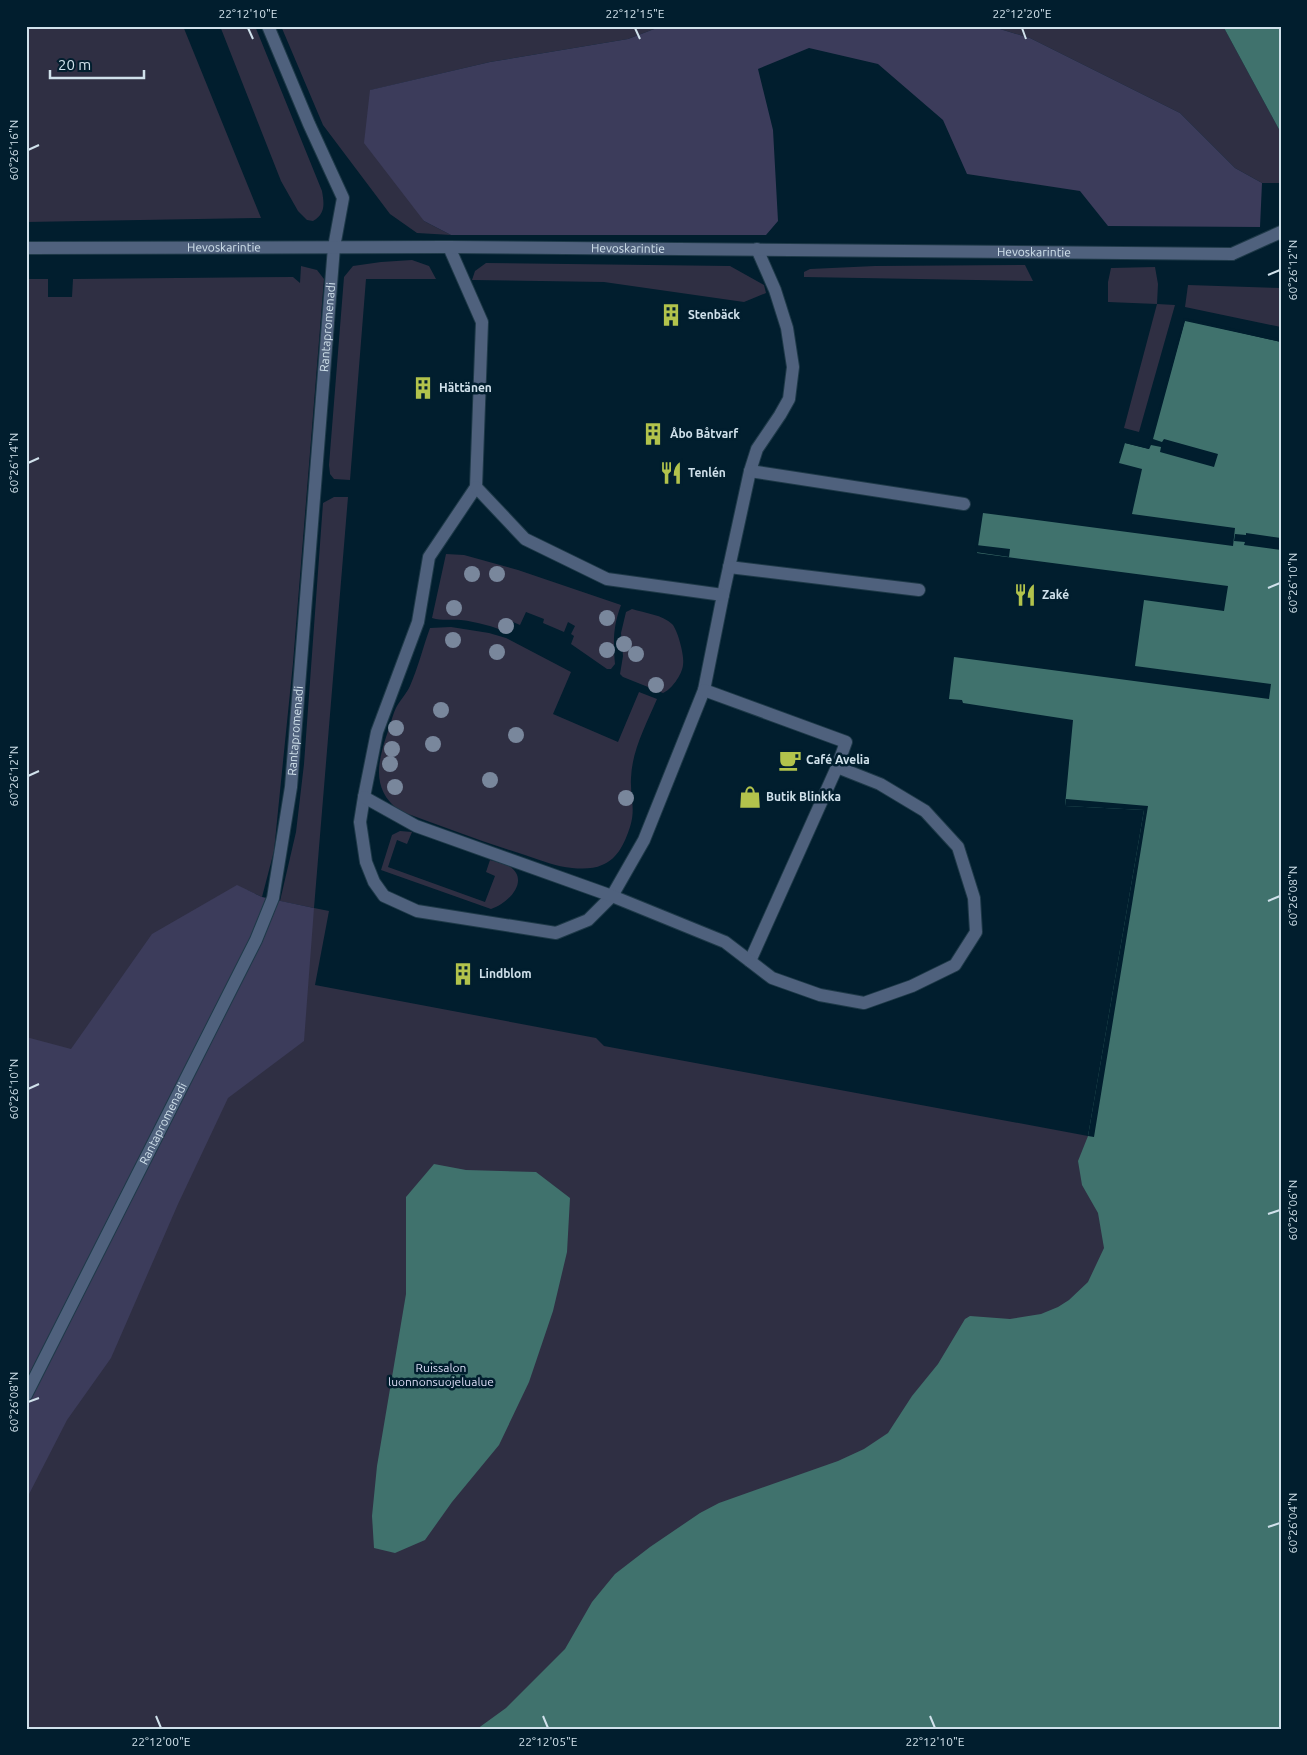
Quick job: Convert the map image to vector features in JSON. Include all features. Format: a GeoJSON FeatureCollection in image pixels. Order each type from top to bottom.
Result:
{"type":"FeatureCollection","features":[{"type":"Feature","properties":{"kind":"street","name":"Rantapromenadi"},"geometry":{"type":"LineString","coordinates":[[26,1395],[256,940],[273,898],[291,787],[334,247],[343,198],[309,124],[268,26]]}},
{"type":"Feature","properties":{"kind":"street","name":"Hevoskarintie"},"geometry":{"type":"LineString","coordinates":[[26,248],[449,247],[1232,254],[1281,232]]}},
{"type":"Feature","properties":{"kind":"street"},"geometry":{"type":"LineString","coordinates":[[449,247],[482,322],[476,487],[429,557],[418,622],[377,732],[360,822],[366,862],[374,882],[384,896],[417,911],[556,933],[588,920],[612,896],[644,840],[704,690],[729,567],[756,449],[789,399],[793,367],[786,328],[775,290],[757,250]]}},
{"type":"Feature","properties":{"kind":"street"},"geometry":{"type":"LineString","coordinates":[[750,471],[964,504]]}},
{"type":"Feature","properties":{"kind":"street"},"geometry":{"type":"LineString","coordinates":[[476,487],[525,539],[608,579],[723,595]]}},
{"type":"Feature","properties":{"kind":"street"},"geometry":{"type":"LineString","coordinates":[[729,567],[919,590]]}},
{"type":"Feature","properties":{"kind":"street"},"geometry":{"type":"LineString","coordinates":[[704,690],[846,742],[837,767],[750,961]]}},
{"type":"Feature","properties":{"kind":"street"},"geometry":{"type":"LineString","coordinates":[[364,797],[416,826],[612,896],[725,942],[772,978],[820,996],[864,1003],[912,986],[955,965],[976,932],[974,898],[958,847],[925,811],[880,784],[837,767]]}},
{"type":"Feature","properties":{"kind":"green space"},"geometry":{"type":"Polygon","coordinates":[[[26,26],[183,26],[261,218],[26,222],[26,26]]]}},
{"type":"Feature","properties":{"kind":"green space"},"geometry":{"type":"Polygon","coordinates":[[[220,26],[255,26],[322,191],[322,212],[313,221],[307,220],[298,211],[281,181],[220,26]]]}},
{"type":"Feature","properties":{"kind":"green space"},"geometry":{"type":"Polygon","coordinates":[[[281,26],[662,26],[628,39],[490,62],[371,90],[424,221],[451,235],[417,233],[390,214],[323,125],[281,26]]]}},
{"type":"Feature","properties":{"kind":"green space"},"geometry":{"type":"Polygon","coordinates":[[[990,26],[1223,26],[1281,133],[1281,183],[1262,183],[1235,168],[1180,113],[1030,38],[990,26]]]}},
{"type":"Feature","properties":{"kind":"green space"},"geometry":{"type":"Polygon","coordinates":[[[412,260],[429,266],[436,279],[366,279],[350,480],[334,479],[330,474],[329,465],[344,277],[353,266],[412,260]]]}},
{"type":"Feature","properties":{"kind":"green space"},"geometry":{"type":"Polygon","coordinates":[[[486,263],[730,266],[764,285],[766,293],[744,302],[604,282],[472,280],[475,271],[486,263]]]}},
{"type":"Feature","properties":{"kind":"green space"},"geometry":{"type":"Polygon","coordinates":[[[1025,265],[1033,281],[804,277],[804,272],[810,269],[875,266],[1025,265]]]}},
{"type":"Feature","properties":{"kind":"green space"},"geometry":{"type":"Polygon","coordinates":[[[301,266],[317,270],[324,279],[293,663],[274,851],[262,897],[247,890],[26,1277],[26,279],[48,279],[48,297],[72,297],[73,279],[293,277],[300,283],[301,266]]]}},
{"type":"Feature","properties":{"kind":"green space"},"geometry":{"type":"Polygon","coordinates":[[[1155,267],[1158,284],[1157,304],[1108,302],[1108,282],[1111,268],[1155,267]]]}},
{"type":"Feature","properties":{"kind":"green space"},"geometry":{"type":"Polygon","coordinates":[[[1188,285],[1281,288],[1281,327],[1185,307],[1188,285]]]}},
{"type":"Feature","properties":{"kind":"green space"},"geometry":{"type":"Polygon","coordinates":[[[1157,304],[1175,305],[1139,432],[1124,428],[1157,304]]]}},
{"type":"Feature","properties":{"kind":"green space"},"geometry":{"type":"Polygon","coordinates":[[[334,497],[348,497],[314,908],[280,901],[296,832],[304,764],[323,503],[334,497]]]}},
{"type":"Feature","properties":{"kind":"green space"},"geometry":{"type":"Polygon","coordinates":[[[446,554],[464,555],[518,570],[621,605],[614,634],[615,664],[611,669],[607,669],[571,644],[574,636],[571,634],[575,626],[568,622],[564,632],[543,623],[544,619],[526,612],[520,625],[513,622],[508,633],[491,626],[473,622],[432,618],[446,554]]]}},
{"type":"Feature","properties":{"kind":"green space"},"geometry":{"type":"Polygon","coordinates":[[[632,609],[664,618],[672,624],[677,632],[683,656],[682,669],[673,685],[663,693],[623,677],[620,674],[623,656],[621,633],[626,612],[632,609]]]}},
{"type":"Feature","properties":{"kind":"green space"},"geometry":{"type":"Polygon","coordinates":[[[451,627],[489,633],[506,638],[571,672],[553,714],[618,742],[639,692],[657,699],[640,738],[634,758],[631,778],[633,814],[630,827],[617,854],[608,862],[584,869],[548,863],[400,811],[390,802],[380,784],[379,764],[394,712],[416,672],[430,628],[451,627]]]}},
{"type":"Feature","properties":{"kind":"green space"},"geometry":{"type":"Polygon","coordinates":[[[400,831],[412,832],[407,844],[397,840],[388,867],[485,902],[495,876],[486,872],[490,860],[507,865],[515,872],[518,878],[515,891],[504,902],[491,909],[381,870],[392,835],[400,831]]]}},
{"type":"Feature","properties":{"kind":"green space","name":"Ruissalon luonnonsuojelualue"},"geometry":{"type":"Polygon","coordinates":[[[314,908],[329,911],[315,985],[596,1038],[604,1046],[1088,1136],[1202,1155],[1123,1414],[614,1729],[26,1729],[26,1409],[314,908]]]}},
{"type":"Feature","properties":{"kind":"shaded area"},"geometry":{"type":"Polygon","coordinates":[[[662,26],[990,26],[1030,38],[1180,113],[1235,168],[1262,183],[1260,227],[1108,226],[1080,191],[967,174],[943,120],[878,64],[809,48],[758,69],[773,130],[778,221],[766,235],[451,235],[424,221],[364,143],[370,90],[490,62],[628,39],[662,26]]]}},
{"type":"Feature","properties":{"kind":"shaded area"},"geometry":{"type":"Polygon","coordinates":[[[1223,26],[1281,26],[1281,133],[1223,26]]]}},
{"type":"Feature","properties":{"kind":"shaded area"},"geometry":{"type":"Polygon","coordinates":[[[1185,320],[1281,342],[1281,1729],[477,1729],[506,1708],[565,1649],[592,1602],[615,1574],[650,1547],[700,1513],[719,1503],[838,1461],[864,1449],[888,1433],[912,1396],[938,1364],[965,1319],[970,1316],[1010,1319],[1041,1314],[1069,1300],[1088,1282],[1104,1248],[1098,1213],[1082,1185],[1078,1161],[1088,1136],[1144,810],[1065,806],[1073,720],[963,703],[962,700],[949,699],[954,657],[1269,699],[1271,684],[1135,666],[1144,600],[1224,611],[1228,586],[977,553],[983,513],[1233,546],[1235,528],[1132,514],[1142,469],[1119,463],[1125,443],[1149,449],[1185,320]]]}},
{"type":"Feature","properties":{"kind":"shaded area"},"geometry":{"type":"Polygon","coordinates":[[[237,885],[262,897],[314,908],[304,1041],[228,1098],[178,1204],[111,1358],[67,1420],[26,1500],[26,1037],[71,1049],[152,934],[237,885]]]}},
{"type":"Feature","properties":{"kind":"shaded area"},"geometry":{"type":"Polygon","coordinates":[[[434,1164],[466,1170],[536,1172],[570,1198],[567,1252],[553,1311],[529,1382],[499,1445],[452,1502],[425,1540],[395,1553],[374,1548],[372,1516],[377,1466],[406,1294],[406,1197],[434,1164]]]}},
{"type":"Feature","properties":{"kind":"pier"},"geometry":{"type":"Polygon","coordinates":[[[1184,318],[1281,339],[1281,342],[1185,321],[1153,439],[1162,442],[1164,439],[1218,454],[1214,467],[1160,452],[1161,447],[1151,445],[1149,449],[1125,443],[1125,440],[1148,447],[1184,318]]]}},
{"type":"Feature","properties":{"kind":"pier"},"geometry":{"type":"Polygon","coordinates":[[[1246,533],[1281,538],[1281,550],[1244,545],[1245,542],[1234,541],[1235,534],[1246,535],[1246,533]]]}},
{"type":"Feature","properties":{"kind":"pier"},"geometry":{"type":"Polygon","coordinates":[[[976,545],[1010,549],[1009,557],[975,552],[976,545]]]}},
{"type":"Feature","properties":{"kind":"pier"},"geometry":{"type":"Polygon","coordinates":[[[1066,799],[1148,806],[1094,1137],[1088,1136],[1144,810],[1065,806],[1066,799]]]}},
{"type":"Feature","properties":{"kind":"place","name":"Stenbäck"},"geometry":{"type":"Point","coordinates":[671,315]}},
{"type":"Feature","properties":{"kind":"place","name":"Hättänen"},"geometry":{"type":"Point","coordinates":[423,388]}},
{"type":"Feature","properties":{"kind":"place","name":"Åbo Båtvarf"},"geometry":{"type":"Point","coordinates":[653,434]}},
{"type":"Feature","properties":{"kind":"place","name":"Tenlén"},"geometry":{"type":"Point","coordinates":[671,473]}},
{"type":"Feature","properties":{"kind":"place","name":"Zaké"},"geometry":{"type":"Point","coordinates":[1025,595]}},
{"type":"Feature","properties":{"kind":"place","name":"Café Avelia"},"geometry":{"type":"Point","coordinates":[790,760]}},
{"type":"Feature","properties":{"kind":"place","name":"Butik Blinkka"},"geometry":{"type":"Point","coordinates":[750,797]}},
{"type":"Feature","properties":{"kind":"place","name":"Lindblom"},"geometry":{"type":"Point","coordinates":[463,974]}}]}
